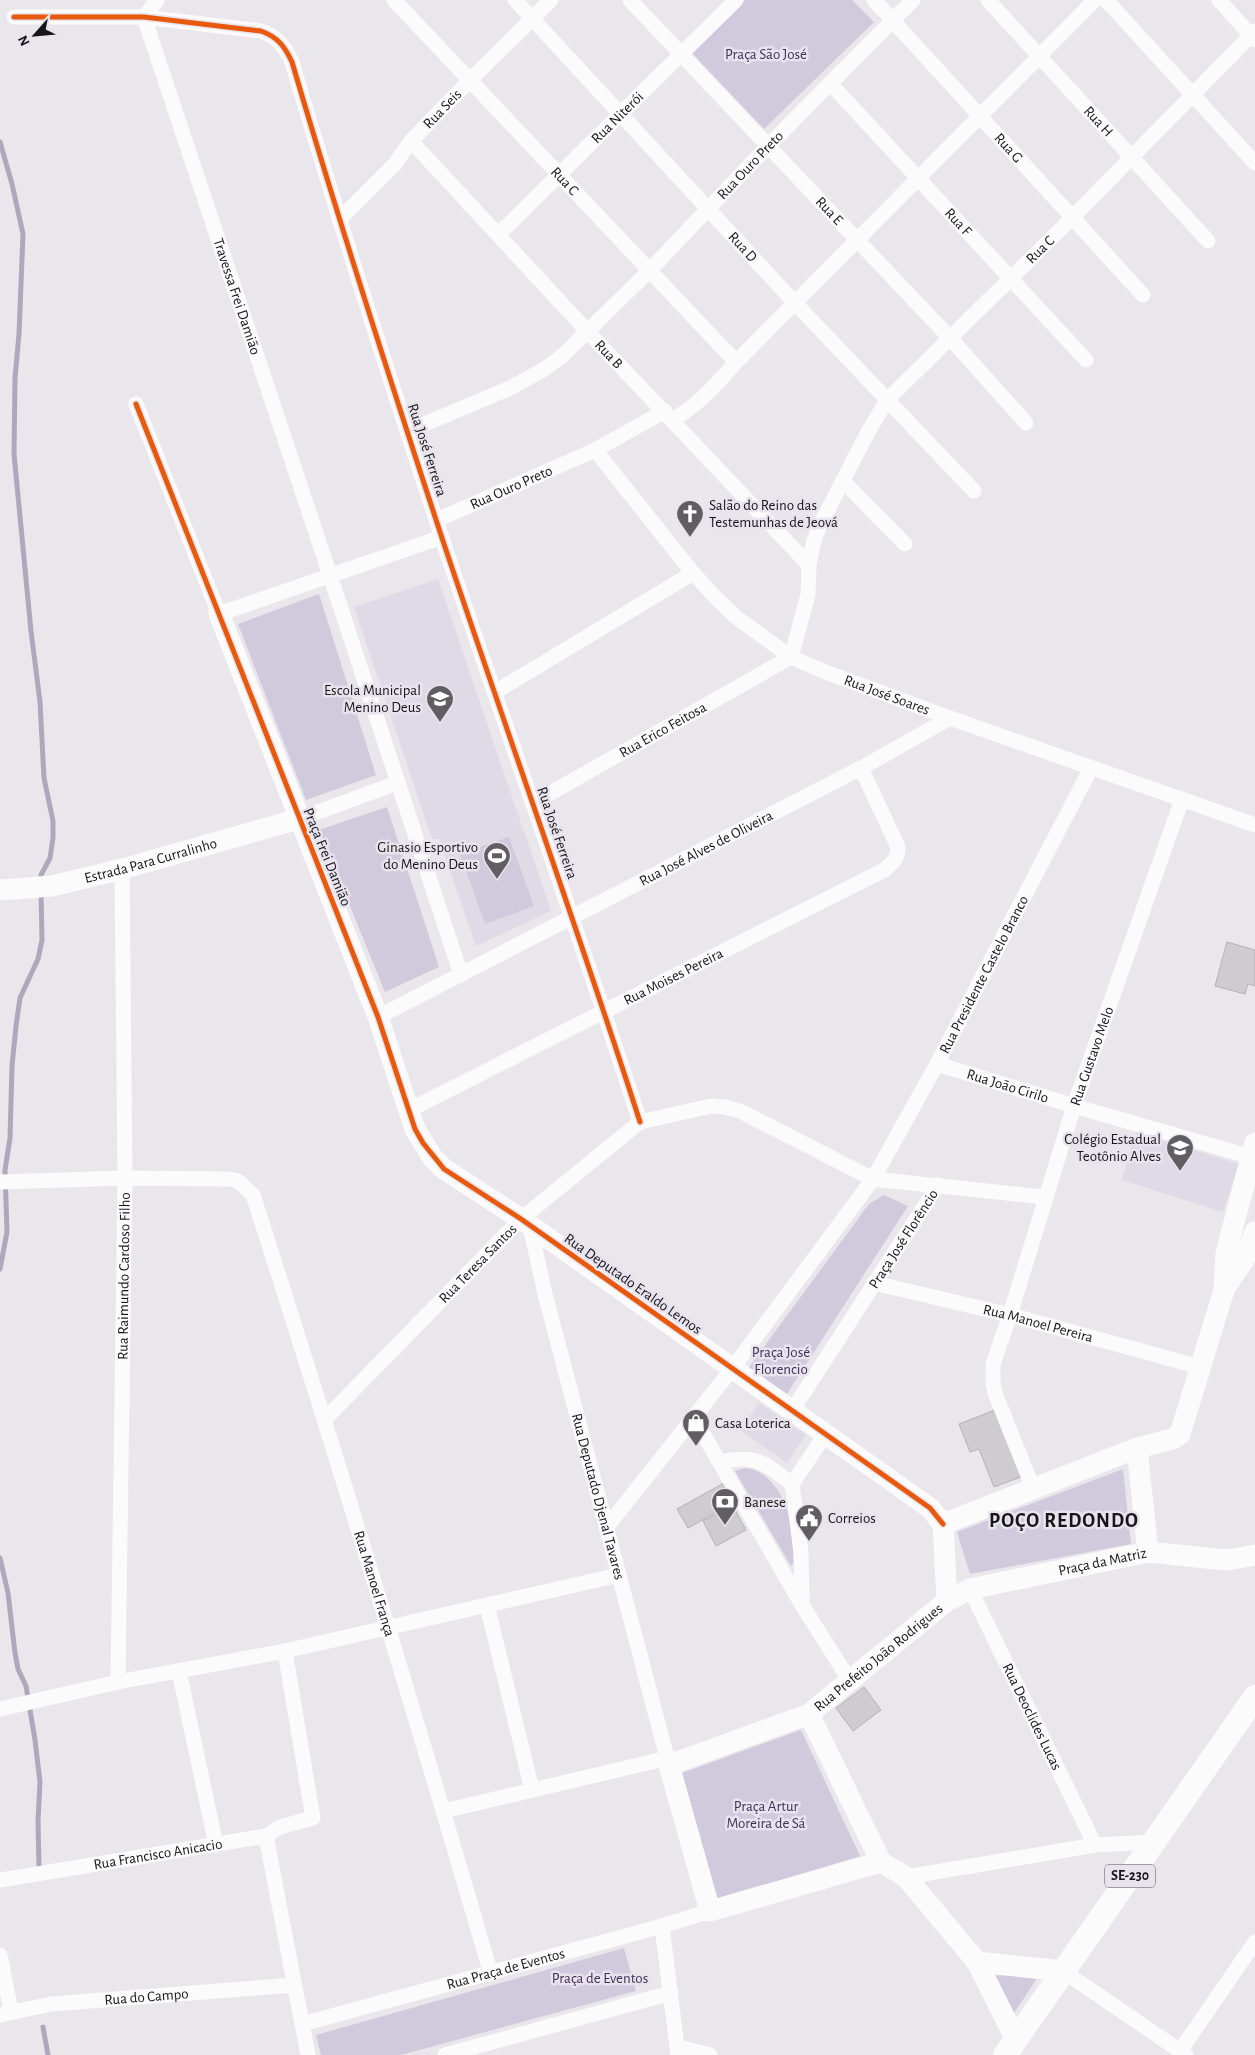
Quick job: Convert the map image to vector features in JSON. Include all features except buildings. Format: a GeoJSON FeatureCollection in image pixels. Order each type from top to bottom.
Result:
{"type":"FeatureCollection","features":[{"type":"Feature","properties":{"kind":"main road","name":"SE-230"},"geometry":{"type":"LineString","coordinates":[[1011,2047],[1255,1697]]}},
{"type":"Feature","properties":{"kind":"street"},"geometry":{"type":"LineString","coordinates":[[144,17],[157,0]]}},
{"type":"Feature","properties":{"kind":"street","name":"Rua C"},"geometry":{"type":"LineString","coordinates":[[394,0],[736,362]]}},
{"type":"Feature","properties":{"kind":"street","name":"Rua D"},"geometry":{"type":"LineString","coordinates":[[515,0],[708,209],[974,491]]}},
{"type":"Feature","properties":{"kind":"street","name":"Rua Seis"},"geometry":{"type":"LineString","coordinates":[[338,220],[394,165],[411,141],[550,0]]}},
{"type":"Feature","properties":{"kind":"street","name":"Rua E"},"geometry":{"type":"LineString","coordinates":[[630,0],[950,338],[1026,423]]}},
{"type":"Feature","properties":{"kind":"street","name":"Rua Niterói"},"geometry":{"type":"LineString","coordinates":[[499,234],[736,0]]}},
{"type":"Feature","properties":{"kind":"street","name":"Rua G"},"geometry":{"type":"LineString","coordinates":[[874,0],[1143,295]]}},
{"type":"Feature","properties":{"kind":"street","name":"Rua Ouro Preto"},"geometry":{"type":"LineString","coordinates":[[408,431],[528,379],[560,357],[649,271],[768,146],[913,0]]}},
{"type":"Feature","properties":{"kind":"street","name":"Rua H"},"geometry":{"type":"LineString","coordinates":[[988,0],[1208,241]]}},
{"type":"Feature","properties":{"kind":"street","name":"Rua Ouro Preto"},"geometry":{"type":"LineString","coordinates":[[437,520],[669,415],[696,405],[917,178],[1095,0]]}},
{"type":"Feature","properties":{"kind":"street"},"geometry":{"type":"LineString","coordinates":[[1106,0],[1255,163]]}},
{"type":"Feature","properties":{"kind":"street"},"geometry":{"type":"LineString","coordinates":[[1219,0],[1254,35]]}},
{"type":"Feature","properties":{"kind":"street","name":"Rua José Ferreira"},"geometry":{"type":"LineString","coordinates":[[14,17],[144,17],[261,31],[271,34],[281,42],[292,62],[338,220],[442,537],[573,915],[640,1122]]}},
{"type":"Feature","properties":{"kind":"street","name":"Travessa Frei Damião"},"geometry":{"type":"LineString","coordinates":[[144,17],[330,575]]}},
{"type":"Feature","properties":{"kind":"street","name":"Rua C"},"geometry":{"type":"LineString","coordinates":[[791,657],[808,595],[809,565],[813,544],[820,525],[844,482],[876,415],[887,400],[1072,218],[1192,93],[1254,35]]}},
{"type":"Feature","properties":{"kind":"street","name":"Rua F"},"geometry":{"type":"LineString","coordinates":[[830,83],[1086,360]]}},
{"type":"Feature","properties":{"kind":"street","name":"Rua B"},"geometry":{"type":"LineString","coordinates":[[411,141],[588,332],[669,415],[809,565]]}},
{"type":"Feature","properties":{"kind":"street"},"geometry":{"type":"LineString","coordinates":[[136,404],[219,614],[442,537]]}},
{"type":"Feature","properties":{"kind":"street","name":"Rua José Soares"},"geometry":{"type":"LineString","coordinates":[[595,450],[693,573],[736,617],[791,657],[823,672],[950,718],[1255,825]]}},
{"type":"Feature","properties":{"kind":"street"},"geometry":{"type":"LineString","coordinates":[[844,482],[906,544]]}},
{"type":"Feature","properties":{"kind":"street"},"geometry":{"type":"LineString","coordinates":[[495,692],[693,573]]}},
{"type":"Feature","properties":{"kind":"street"},"geometry":{"type":"LineString","coordinates":[[330,575],[461,975],[378,1017]]}},
{"type":"Feature","properties":{"kind":"street","name":"Praça Frei Damião"},"geometry":{"type":"LineString","coordinates":[[219,614],[298,819],[378,1017],[409,1110]]}},
{"type":"Feature","properties":{"kind":"street","name":"Rua Erico Feitosa"},"geometry":{"type":"LineString","coordinates":[[533,803],[791,657]]}},
{"type":"Feature","properties":{"kind":"street","name":"Rua José Alves de Oliveira"},"geometry":{"type":"LineString","coordinates":[[461,975],[573,915],[861,768],[950,718]]}},
{"type":"Feature","properties":{"kind":"street","name":"Rua Moises Pereira"},"geometry":{"type":"LineString","coordinates":[[409,1110],[884,870],[894,862],[898,854],[898,847],[861,768]]}},
{"type":"Feature","properties":{"kind":"street","name":"Rua Presidente Castelo Branco"},"geometry":{"type":"LineString","coordinates":[[873,1179],[936,1064],[1090,768]]}},
{"type":"Feature","properties":{"kind":"street","name":"Praça Frei Damião"},"geometry":{"type":"LineString","coordinates":[[298,819],[397,783]]}},
{"type":"Feature","properties":{"kind":"street","name":"Rua Gustavo Melo"},"geometry":{"type":"LineString","coordinates":[[1033,1488],[995,1393],[993,1364],[1010,1315],[1074,1106],[1182,799]]}},
{"type":"Feature","properties":{"kind":"street","name":"Estrada Para Curralinho"},"geometry":{"type":"LineString","coordinates":[[0,890],[52,886],[122,870],[298,819]]}},
{"type":"Feature","properties":{"kind":"street","name":"Rua Raimundo Cardoso Filho"},"geometry":{"type":"LineString","coordinates":[[118,1682],[125,1178],[122,870]]}},
{"type":"Feature","properties":{"kind":"street","name":"Rua João Cirilo"},"geometry":{"type":"LineString","coordinates":[[936,1064],[1074,1106],[1254,1152]]}},
{"type":"Feature","properties":{"kind":"street"},"geometry":{"type":"LineString","coordinates":[[606,1528],[732,1369],[873,1179],[740,1112],[725,1107],[711,1106],[640,1122]]}},
{"type":"Feature","properties":{"kind":"street","name":"Rua Deputado Eraldo Lemos"},"geometry":{"type":"LineString","coordinates":[[409,1110],[415,1129],[423,1144],[444,1169],[525,1223],[732,1369]]}},
{"type":"Feature","properties":{"kind":"street","name":"Rua Teresa Santos"},"geometry":{"type":"LineString","coordinates":[[325,1418],[525,1223],[640,1122]]}},
{"type":"Feature","properties":{"kind":"street"},"geometry":{"type":"LineString","coordinates":[[943,1524],[1136,1448],[1172,1439],[1180,1434],[1224,1290],[1226,1253],[1254,1152]]}},
{"type":"Feature","properties":{"kind":"street"},"geometry":{"type":"LineString","coordinates":[[0,1182],[125,1178]]}},
{"type":"Feature","properties":{"kind":"street","name":"Rua Manoel França"},"geometry":{"type":"LineString","coordinates":[[125,1178],[229,1179],[238,1181],[253,1195],[325,1418],[389,1627],[490,1974]]}},
{"type":"Feature","properties":{"kind":"street","name":"Praça José Florêncio"},"geometry":{"type":"LineString","coordinates":[[792,1411],[938,1185],[873,1179]]}},
{"type":"Feature","properties":{"kind":"street"},"geometry":{"type":"LineString","coordinates":[[938,1185],[1045,1197]]}},
{"type":"Feature","properties":{"kind":"street","name":"Rua Deputado Djenal Tavares"},"geometry":{"type":"LineString","coordinates":[[525,1223],[668,1762]]}},
{"type":"Feature","properties":{"kind":"street"},"geometry":{"type":"LineString","coordinates":[[1224,1290],[1244,1260],[1255,1232]]}},
{"type":"Feature","properties":{"kind":"street","name":"Rua Manoel Pereira"},"geometry":{"type":"LineString","coordinates":[[874,1283],[1010,1315],[1200,1367]]}},
{"type":"Feature","properties":{"kind":"street"},"geometry":{"type":"LineString","coordinates":[[732,1369],[930,1508],[943,1524],[947,1601]]}},
{"type":"Feature","properties":{"kind":"street"},"geometry":{"type":"LineString","coordinates":[[694,1418],[802,1605],[850,1681]]}},
{"type":"Feature","properties":{"kind":"street"},"geometry":{"type":"LineString","coordinates":[[802,1605],[801,1552],[792,1484],[824,1435]]}},
{"type":"Feature","properties":{"kind":"street","name":"Praça da Matriz"},"geometry":{"type":"LineString","coordinates":[[947,1601],[970,1588],[1148,1552],[1136,1448]]}},
{"type":"Feature","properties":{"kind":"street"},"geometry":{"type":"LineString","coordinates":[[719,1462],[750,1458],[771,1468],[792,1484]]}},
{"type":"Feature","properties":{"kind":"street"},"geometry":{"type":"LineString","coordinates":[[1148,1552],[1226,1560],[1255,1570]]}},
{"type":"Feature","properties":{"kind":"street"},"geometry":{"type":"LineString","coordinates":[[1226,1560],[1255,1555]]}},
{"type":"Feature","properties":{"kind":"street"},"geometry":{"type":"LineString","coordinates":[[0,1709],[118,1682],[285,1651],[618,1576]]}},
{"type":"Feature","properties":{"kind":"street","name":"Rua Deoclides Lucas"},"geometry":{"type":"LineString","coordinates":[[970,1588],[1095,1845]]}},
{"type":"Feature","properties":{"kind":"street","name":"Rua Prefeito João Rodrigues"},"geometry":{"type":"LineString","coordinates":[[809,1714],[947,1601]]}},
{"type":"Feature","properties":{"kind":"street"},"geometry":{"type":"LineString","coordinates":[[487,1605],[532,1790]]}},
{"type":"Feature","properties":{"kind":"street","name":"Rua Francisco Anicacio"},"geometry":{"type":"LineString","coordinates":[[0,1880],[266,1836],[280,1827],[313,1818],[285,1651]]}},
{"type":"Feature","properties":{"kind":"street"},"geometry":{"type":"LineString","coordinates":[[179,1671],[216,1845]]}},
{"type":"Feature","properties":{"kind":"street"},"geometry":{"type":"LineString","coordinates":[[444,1811],[532,1790],[668,1762],[809,1714],[881,1862],[906,1877],[977,1962],[1011,2047]]}},
{"type":"Feature","properties":{"kind":"street"},"geometry":{"type":"LineString","coordinates":[[668,1762],[710,1911],[881,1862]]}},
{"type":"Feature","properties":{"kind":"street"},"geometry":{"type":"LineString","coordinates":[[266,1836],[308,2055]]}},
{"type":"Feature","properties":{"kind":"street"},"geometry":{"type":"LineString","coordinates":[[906,1877],[1095,1845],[1153,1842]]}},
{"type":"Feature","properties":{"kind":"street","name":"Rua Praça de Eventos"},"geometry":{"type":"LineString","coordinates":[[302,2024],[490,1974],[710,1911]]}},
{"type":"Feature","properties":{"kind":"street"},"geometry":{"type":"LineString","coordinates":[[662,1926],[678,2051],[710,2055]]}},
{"type":"Feature","properties":{"kind":"street"},"geometry":{"type":"LineString","coordinates":[[977,1962],[1063,1971],[1183,2053],[1255,1942]]}},
{"type":"Feature","properties":{"kind":"street"},"geometry":{"type":"LineString","coordinates":[[0,1955],[5,2013]]}},
{"type":"Feature","properties":{"kind":"street","name":"Rua do Campo"},"geometry":{"type":"LineString","coordinates":[[5,2013],[52,2004],[294,1985]]}},
{"type":"Feature","properties":{"kind":"street"},"geometry":{"type":"LineString","coordinates":[[445,2055],[671,1993]]}},
{"type":"Feature","properties":{"kind":"shaded area","name":"Escola Municipal Menino Deus"},"geometry":{"type":"Polygon","coordinates":[[[438,579],[551,911],[476,946],[439,839],[432,839],[354,607],[438,579]]]}},
{"type":"Feature","properties":{"kind":"shaded area","name":"Colégio Estadual Teotônio Alves"},"geometry":{"type":"Polygon","coordinates":[[[1136,1132],[1239,1164],[1223,1212],[1122,1180],[1136,1132]]]}},
{"type":"Feature","properties":{"kind":"shaded area"},"geometry":{"type":"Polygon","coordinates":[[[759,1403],[806,1435],[787,1463],[740,1430],[759,1403]]]}},
{"type":"Feature","properties":{"kind":"green space","name":"Praça São José"},"geometry":{"type":"Polygon","coordinates":[[[745,0],[852,0],[874,22],[764,129],[691,52],[745,0]]]}},
{"type":"Feature","properties":{"kind":"green space"},"geometry":{"type":"Polygon","coordinates":[[[319,594],[376,775],[306,800],[238,624],[319,594]]]}},
{"type":"Feature","properties":{"kind":"green space"},"geometry":{"type":"Polygon","coordinates":[[[387,807],[439,967],[385,992],[319,830],[387,807]]]}},
{"type":"Feature","properties":{"kind":"green space","name":"Ginasio Esportivo do Menino Deus"},"geometry":{"type":"Polygon","coordinates":[[[509,837],[534,906],[485,924],[460,854],[509,837]]]}},
{"type":"Feature","properties":{"kind":"green space","name":"Praça José Florencio"},"geometry":{"type":"Polygon","coordinates":[[[884,1195],[908,1206],[787,1394],[747,1370],[869,1204],[884,1195]]]}},
{"type":"Feature","properties":{"kind":"green space"},"geometry":{"type":"Polygon","coordinates":[[[745,1468],[761,1473],[768,1479],[775,1486],[785,1503],[792,1536],[794,1562],[791,1566],[735,1471],[745,1468]]]}},
{"type":"Feature","properties":{"kind":"green space"},"geometry":{"type":"Polygon","coordinates":[[[1123,1469],[1131,1544],[970,1574],[957,1532],[1123,1469]]]}},
{"type":"Feature","properties":{"kind":"green space","name":"Praça Artur Moreira de Sá"},"geometry":{"type":"Polygon","coordinates":[[[801,1730],[860,1856],[718,1900],[682,1773],[801,1730]]]}},
{"type":"Feature","properties":{"kind":"green space","name":"Praça de Eventos"},"geometry":{"type":"Polygon","coordinates":[[[624,1948],[636,1991],[401,2055],[321,2055],[316,2035],[624,1948]]]}},
{"type":"Feature","properties":{"kind":"green space"},"geometry":{"type":"Polygon","coordinates":[[[994,1975],[1038,1977],[1014,2013],[994,1975]]]}},
{"type":"Feature","properties":{"kind":"waterway"},"geometry":{"type":"LineString","coordinates":[[0,142],[23,234],[19,334],[15,378],[14,454],[31,631],[40,702],[44,778],[53,821],[50,858],[41,875],[41,881]]}},
{"type":"Feature","properties":{"kind":"waterway"},"geometry":{"type":"LineString","coordinates":[[0,1269],[7,1232],[5,1170],[10,1138],[12,1066],[16,1026],[20,998],[38,959],[42,940],[41,892]]}},
{"type":"Feature","properties":{"kind":"waterway"},"geometry":{"type":"LineString","coordinates":[[0,1558],[8,1593],[18,1669],[26,1686],[35,1740],[40,1782],[38,1821],[39,1867]]}},
{"type":"Feature","properties":{"kind":"waterway"},"geometry":{"type":"LineString","coordinates":[[43,2027],[48,2055]]}},
{"type":"Feature","properties":{"kind":"cycle path"},"geometry":{"type":"LineString","coordinates":[[14,17],[144,17],[261,31],[276,39],[287,52],[292,62],[365,301],[442,538],[592,975],[640,1122]]}},
{"type":"Feature","properties":{"kind":"cycle path"},"geometry":{"type":"LineString","coordinates":[[136,404],[378,1017],[415,1129],[423,1143],[444,1169],[521,1219],[930,1508],[943,1524]]}},
{"type":"Feature","properties":{"kind":"place","name":"Salão do Reino das Testemunhas de Jeová"},"geometry":{"type":"Point","coordinates":[690,538]}},
{"type":"Feature","properties":{"kind":"place","name":"Escola Municipal Menino Deus"},"geometry":{"type":"Point","coordinates":[440,723]}},
{"type":"Feature","properties":{"kind":"place","name":"Ginasio Esportivo do Menino Deus"},"geometry":{"type":"Point","coordinates":[497,880]}},
{"type":"Feature","properties":{"kind":"place","name":"Colégio Estadual Teotônio Alves"},"geometry":{"type":"Point","coordinates":[1180,1172]}},
{"type":"Feature","properties":{"kind":"place","name":"Casa Loterica"},"geometry":{"type":"Point","coordinates":[696,1447]}},
{"type":"Feature","properties":{"kind":"place","name":"Banese"},"geometry":{"type":"Point","coordinates":[725,1526]}},
{"type":"Feature","properties":{"kind":"place","name":"Correios"},"geometry":{"type":"Point","coordinates":[809,1542]}},
{"type":"Feature","properties":{"kind":"district","name":"POÇO REDONDO"},"geometry":{"type":"Point","coordinates":[1064,1521]}}]}
